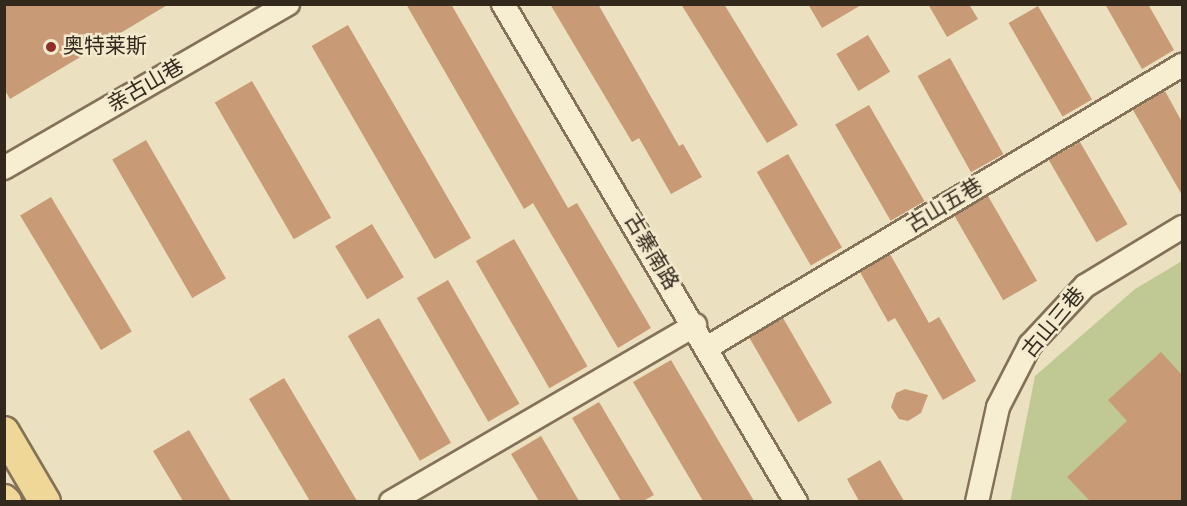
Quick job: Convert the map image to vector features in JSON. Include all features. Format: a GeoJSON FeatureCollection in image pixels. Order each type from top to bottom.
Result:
{"type":"FeatureCollection","features":[{"type":"Feature","properties":{"kind":"main road"},"geometry":{"type":"LineString","coordinates":[[4,432],[45,501]]}},
{"type":"Feature","properties":{"kind":"street","name":"亲古山巷"},"geometry":{"type":"LineString","coordinates":[[4,168],[288,4]]}},
{"type":"Feature","properties":{"kind":"street","name":"古寨南路"},"geometry":{"type":"LineString","coordinates":[[503,4],[708,347],[796,501]]}},
{"type":"Feature","properties":{"kind":"street","name":"古山五巷"},"geometry":{"type":"LineString","coordinates":[[708,347],[1182,66]]}},
{"type":"Feature","properties":{"kind":"street","name":"古山三巷"},"geometry":{"type":"LineString","coordinates":[[977,501],[998,407],[1030,345],[1085,286],[1182,227]]}},
{"type":"Feature","properties":{"kind":"street"},"geometry":{"type":"LineString","coordinates":[[391,501],[695,325]]}},
{"type":"Feature","properties":{"kind":"green space"},"geometry":{"type":"Polygon","coordinates":[[[1182,261],[1182,501],[1010,502],[1035,376],[1135,289],[1182,261]]]}},
{"type":"Feature","properties":{"kind":"building","name":"奥特莱斯"},"geometry":{"type":"Polygon","coordinates":[[[4,4],[169,4],[10,99],[4,89],[4,4]]]}},
{"type":"Feature","properties":{"kind":"building"},"geometry":{"type":"Polygon","coordinates":[[[406,4],[451,4],[568,208],[577,203],[651,328],[618,348],[533,203],[524,209],[406,4]]]}},
{"type":"Feature","properties":{"kind":"building"},"geometry":{"type":"Polygon","coordinates":[[[550,4],[598,4],[679,146],[683,144],[702,177],[671,194],[639,138],[632,142],[550,4]]]}},
{"type":"Feature","properties":{"kind":"building"},"geometry":{"type":"Polygon","coordinates":[[[681,4],[724,4],[798,125],[767,143],[681,4]]]}},
{"type":"Feature","properties":{"kind":"building"},"geometry":{"type":"Polygon","coordinates":[[[808,4],[863,4],[822,28],[808,4]]]}},
{"type":"Feature","properties":{"kind":"building"},"geometry":{"type":"Polygon","coordinates":[[[928,4],[969,4],[978,19],[947,37],[928,4]]]}},
{"type":"Feature","properties":{"kind":"building"},"geometry":{"type":"Polygon","coordinates":[[[1105,4],[1148,4],[1174,50],[1142,69],[1105,4]]]}},
{"type":"Feature","properties":{"kind":"building"},"geometry":{"type":"Polygon","coordinates":[[[1038,6],[1092,100],[1063,117],[1009,23],[1038,6]]]}},
{"type":"Feature","properties":{"kind":"building"},"geometry":{"type":"Polygon","coordinates":[[[348,25],[471,238],[435,259],[312,46],[348,25]]]}},
{"type":"Feature","properties":{"kind":"building"},"geometry":{"type":"Polygon","coordinates":[[[868,35],[890,72],[858,91],[836,54],[868,35]]]}},
{"type":"Feature","properties":{"kind":"building"},"geometry":{"type":"Polygon","coordinates":[[[950,58],[1003,154],[971,172],[918,76],[950,58]]]}},
{"type":"Feature","properties":{"kind":"building"},"geometry":{"type":"Polygon","coordinates":[[[252,81],[331,218],[294,239],[215,103],[252,81]]]}},
{"type":"Feature","properties":{"kind":"building"},"geometry":{"type":"Polygon","coordinates":[[[1165,91],[1182,122],[1182,195],[1133,110],[1165,91]]]}},
{"type":"Feature","properties":{"kind":"building"},"geometry":{"type":"Polygon","coordinates":[[[869,105],[924,201],[891,221],[835,124],[869,105]]]}},
{"type":"Feature","properties":{"kind":"building"},"geometry":{"type":"Polygon","coordinates":[[[146,140],[226,279],[192,298],[112,160],[146,140]]]}},
{"type":"Feature","properties":{"kind":"building"},"geometry":{"type":"Polygon","coordinates":[[[1080,142],[1128,224],[1096,242],[1049,160],[1080,142]]]}},
{"type":"Feature","properties":{"kind":"building"},"geometry":{"type":"Polygon","coordinates":[[[788,154],[842,248],[811,266],[757,172],[788,154]]]}},
{"type":"Feature","properties":{"kind":"building"},"geometry":{"type":"Polygon","coordinates":[[[988,196],[1037,281],[1003,300],[954,216],[988,196]]]}},
{"type":"Feature","properties":{"kind":"building"},"geometry":{"type":"Polygon","coordinates":[[[51,197],[132,332],[101,350],[20,216],[51,197]]]}},
{"type":"Feature","properties":{"kind":"building"},"geometry":{"type":"Polygon","coordinates":[[[372,224],[404,277],[367,299],[335,246],[372,224]]]}},
{"type":"Feature","properties":{"kind":"building"},"geometry":{"type":"Polygon","coordinates":[[[514,239],[588,366],[549,388],[476,261],[514,239]]]}},
{"type":"Feature","properties":{"kind":"building"},"geometry":{"type":"Polygon","coordinates":[[[890,254],[929,323],[939,317],[976,381],[943,400],[895,318],[888,322],[860,272],[890,254]]]}},
{"type":"Feature","properties":{"kind":"building"},"geometry":{"type":"Polygon","coordinates":[[[448,280],[520,404],[488,422],[417,298],[448,280]]]}},
{"type":"Feature","properties":{"kind":"building"},"geometry":{"type":"Polygon","coordinates":[[[379,318],[451,443],[420,461],[348,336],[379,318]]]}},
{"type":"Feature","properties":{"kind":"building"},"geometry":{"type":"Polygon","coordinates":[[[783,318],[832,403],[798,422],[749,338],[783,318]]]}},
{"type":"Feature","properties":{"kind":"building"},"geometry":{"type":"Polygon","coordinates":[[[1161,352],[1182,375],[1182,501],[1090,501],[1067,477],[1127,421],[1108,400],[1161,352]]]}},
{"type":"Feature","properties":{"kind":"building"},"geometry":{"type":"Polygon","coordinates":[[[671,360],[754,501],[703,501],[633,382],[671,360]]]}},
{"type":"Feature","properties":{"kind":"building"},"geometry":{"type":"Polygon","coordinates":[[[284,378],[357,501],[310,501],[249,399],[284,378]]]}},
{"type":"Feature","properties":{"kind":"building"},"geometry":{"type":"Polygon","coordinates":[[[905,389],[928,395],[921,413],[908,421],[899,419],[891,407],[896,393],[905,389]]]}},
{"type":"Feature","properties":{"kind":"building"},"geometry":{"type":"Polygon","coordinates":[[[599,402],[654,495],[643,501],[621,501],[572,418],[599,402]]]}},
{"type":"Feature","properties":{"kind":"building"},"geometry":{"type":"Polygon","coordinates":[[[189,430],[231,501],[183,501],[153,451],[189,430]]]}},
{"type":"Feature","properties":{"kind":"building"},"geometry":{"type":"Polygon","coordinates":[[[541,436],[579,501],[539,501],[511,454],[541,436]]]}},
{"type":"Feature","properties":{"kind":"building"},"geometry":{"type":"Polygon","coordinates":[[[880,460],[904,501],[859,501],[847,479],[880,460]]]}},
{"type":"Feature","properties":{"kind":"place","name":"奥特莱斯"},"geometry":{"type":"Point","coordinates":[51,47]}}]}
